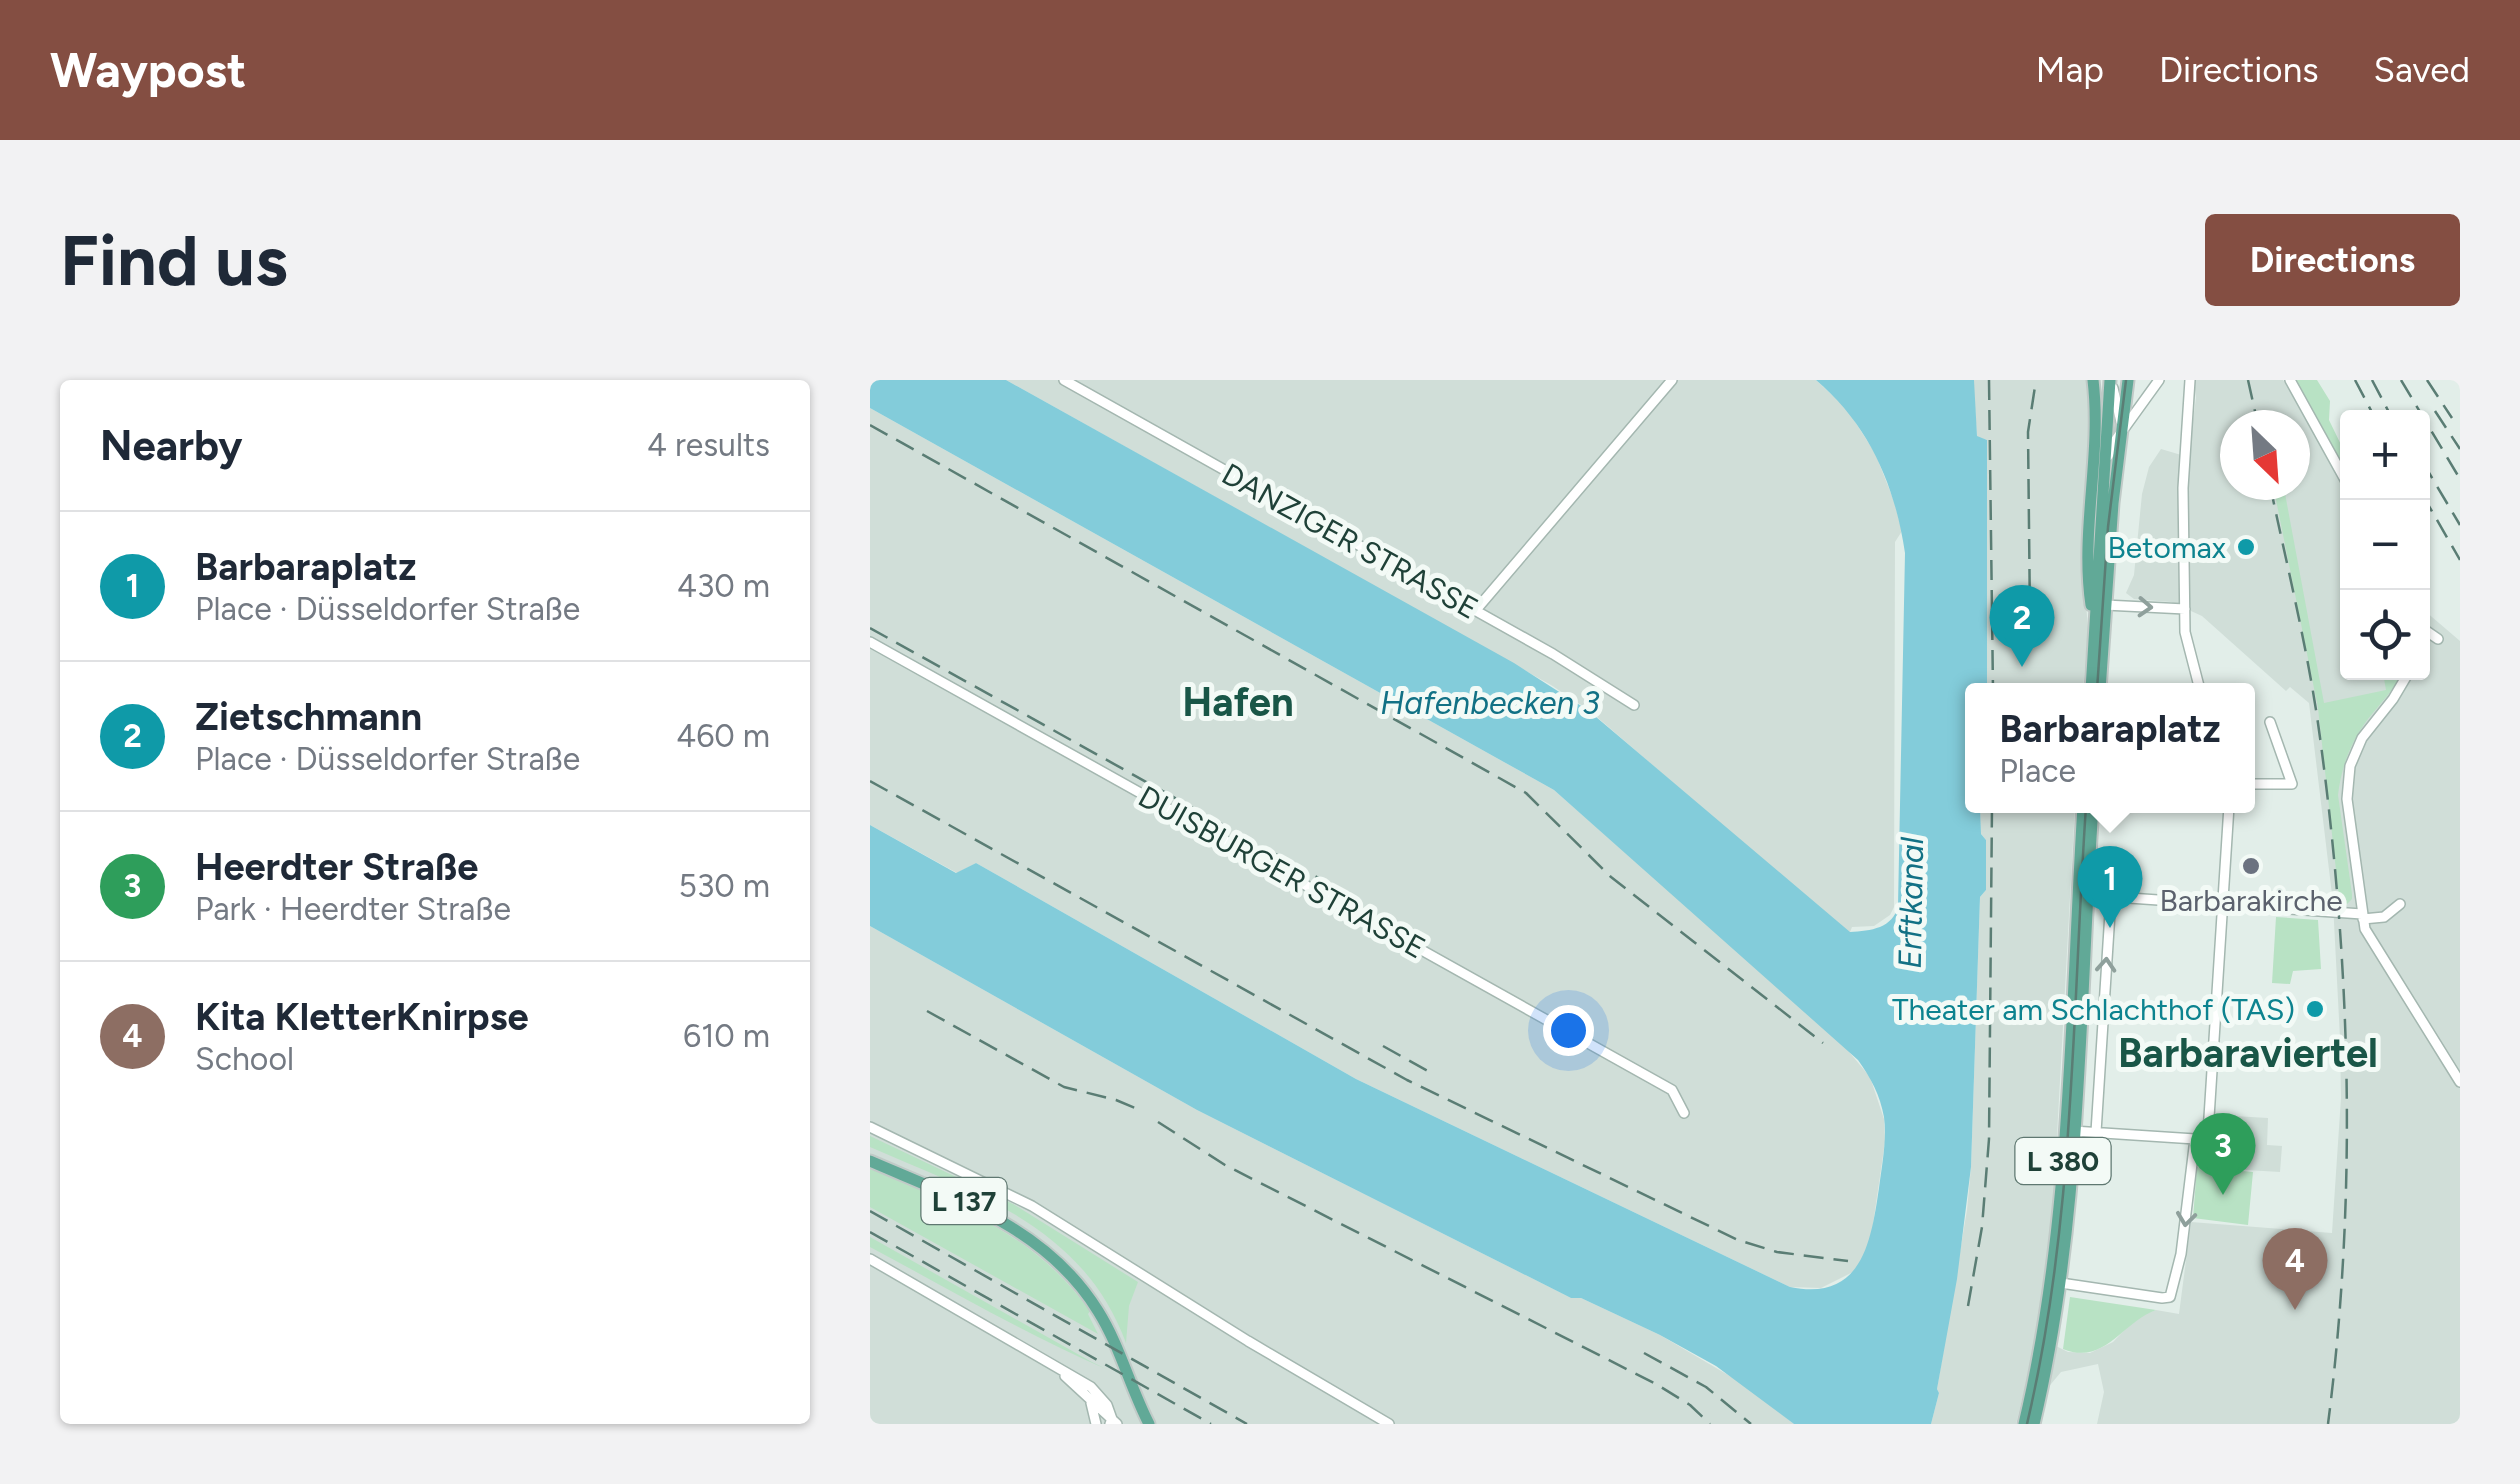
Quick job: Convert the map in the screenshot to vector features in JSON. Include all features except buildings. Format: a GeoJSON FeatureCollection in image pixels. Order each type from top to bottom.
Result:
{"type":"FeatureCollection","features":[{"type":"Feature","properties":{"kind":"main road"},"geometry":{"type":"LineString","coordinates":[[2092,380],[2096,419],[2088,577],[2095,622]]}},
{"type":"Feature","properties":{"kind":"main road"},"geometry":{"type":"LineString","coordinates":[[2091,683],[2111,380]]}},
{"type":"Feature","properties":{"kind":"main road"},"geometry":{"type":"LineString","coordinates":[[2100,683],[2112,503],[2128,380]]}},
{"type":"Feature","properties":{"kind":"main road","name":"L 380"},"geometry":{"type":"LineString","coordinates":[[2034,1424],[2056,1283],[2070,1131],[2083,813]]}},
{"type":"Feature","properties":{"kind":"main road","name":"L 380"},"geometry":{"type":"LineString","coordinates":[[2082,894],[2092,813]]}},
{"type":"Feature","properties":{"kind":"main road","name":"L 137"},"geometry":{"type":"LineString","coordinates":[[870,1161],[973,1205],[1016,1228],[1052,1254],[1098,1310],[1149,1424]]}},
{"type":"Feature","properties":{"kind":"main road","name":"L 380"},"geometry":{"type":"LineString","coordinates":[[2024,1424],[2056,1283]]}},
{"type":"Feature","properties":{"kind":"street","name":"DANZIGER STRASSE"},"geometry":{"type":"LineString","coordinates":[[1064,380],[1553,654],[1634,706]]}},
{"type":"Feature","properties":{"kind":"street"},"geometry":{"type":"LineString","coordinates":[[1475,611],[1672,380]]}},
{"type":"Feature","properties":{"kind":"street"},"geometry":{"type":"LineString","coordinates":[[2111,380],[2124,428]]}},
{"type":"Feature","properties":{"kind":"street"},"geometry":{"type":"LineString","coordinates":[[2106,460],[2159,380]]}},
{"type":"Feature","properties":{"kind":"street"},"geometry":{"type":"LineString","coordinates":[[2190,380],[2183,488],[2185,610],[2188,652],[2198,683]]}},
{"type":"Feature","properties":{"kind":"street"},"geometry":{"type":"LineString","coordinates":[[2290,380],[2340,471]]}},
{"type":"Feature","properties":{"kind":"street"},"geometry":{"type":"LineString","coordinates":[[2105,605],[2185,610]]}},
{"type":"Feature","properties":{"kind":"street"},"geometry":{"type":"LineString","coordinates":[[2430,633],[2438,638]]}},
{"type":"Feature","properties":{"kind":"street","name":"DUISBURGER STRASSE"},"geometry":{"type":"LineString","coordinates":[[870,642],[1672,1090],[1684,1113]]}},
{"type":"Feature","properties":{"kind":"street"},"geometry":{"type":"LineString","coordinates":[[2404,680],[2394,699],[2362,738],[2350,766],[2348,799],[2363,917],[2370,938],[2460,1082]]}},
{"type":"Feature","properties":{"kind":"street"},"geometry":{"type":"LineString","coordinates":[[2255,784],[2292,784],[2270,722]]}},
{"type":"Feature","properties":{"kind":"street"},"geometry":{"type":"LineString","coordinates":[[2070,1131],[2194,1139],[2202,1138],[2210,1128],[2229,813]]}},
{"type":"Feature","properties":{"kind":"street"},"geometry":{"type":"LineString","coordinates":[[2082,894],[2363,917],[2384,917],[2400,904]]}},
{"type":"Feature","properties":{"kind":"street"},"geometry":{"type":"LineString","coordinates":[[2096,1132],[2111,897]]}},
{"type":"Feature","properties":{"kind":"street"},"geometry":{"type":"LineString","coordinates":[[870,1127],[1032,1206],[1389,1424]]}},
{"type":"Feature","properties":{"kind":"street"},"geometry":{"type":"LineString","coordinates":[[2056,1283],[2170,1297],[2181,1254],[2194,1139]]}},
{"type":"Feature","properties":{"kind":"street"},"geometry":{"type":"LineString","coordinates":[[870,1259],[1060,1371],[1113,1422]]}},
{"type":"Feature","properties":{"kind":"street"},"geometry":{"type":"LineString","coordinates":[[1060,1371],[1071,1374],[1101,1396],[1113,1422]]}},
{"type":"Feature","properties":{"kind":"street"},"geometry":{"type":"LineString","coordinates":[[1088,1396],[1094,1406],[1096,1424]]}},
{"type":"Feature","properties":{"kind":"shaded area"},"geometry":{"type":"Polygon","coordinates":[[[1006,380],[1816,380],[1847,409],[1875,453],[1902,531],[1895,542],[1894,907],[1890,915],[1874,926],[1852,927],[1850,932],[1842,929],[1590,711],[1551,685],[1006,380]]]}},
{"type":"Feature","properties":{"kind":"shaded area"},"geometry":{"type":"Polygon","coordinates":[[[1973,380],[2087,380],[2090,430],[2084,577],[2088,629],[2084,683],[1987,683],[1987,440],[1977,437],[1973,380]]]}},
{"type":"Feature","properties":{"kind":"shaded area"},"geometry":{"type":"Polygon","coordinates":[[[2194,380],[2283,380],[2303,410],[2220,410],[2220,500],[2310,500],[2310,422],[2340,480],[2340,680],[2430,680],[2430,615],[2460,641],[2460,1424],[2097,1424],[2104,1392],[2098,1364],[2061,1372],[2046,1390],[2056,1346],[2068,1352],[2090,1353],[2113,1342],[2137,1317],[2156,1310],[2179,1314],[2191,1222],[2332,1233],[2341,1098],[2340,1038],[2333,903],[2309,703],[2290,687],[2286,691],[2202,616],[2171,602],[2134,599],[2126,593],[2134,575],[2142,494],[2149,467],[2161,449],[2188,457],[2196,398],[2194,380]]]}},
{"type":"Feature","properties":{"kind":"shaded area"},"geometry":{"type":"Polygon","coordinates":[[[870,408],[1554,790],[1840,1041],[1870,1077],[1884,1119],[1885,1142],[1871,1238],[1866,1255],[1853,1272],[1821,1288],[1790,1287],[1356,1079],[976,863],[957,873],[870,825],[870,408]]]}},
{"type":"Feature","properties":{"kind":"shaded area"},"geometry":{"type":"Polygon","coordinates":[[[1980,813],[2075,813],[2052,1227],[2032,1359],[2016,1424],[1931,1424],[1939,1393],[1971,1167],[1980,897],[1986,890],[1986,840],[1981,834],[1980,813]]]}},
{"type":"Feature","properties":{"kind":"shaded area"},"geometry":{"type":"Polygon","coordinates":[[[870,926],[1197,1110],[1571,1298],[1581,1298],[1660,1335],[1740,1382],[1794,1424],[870,1424],[870,926]]]}},
{"type":"Feature","properties":{"kind":"shaded area"},"geometry":{"type":"Polygon","coordinates":[[[2217,1115],[2268,1118],[2267,1145],[2282,1146],[2280,1172],[2213,1168],[2217,1115]]]}},
{"type":"Feature","properties":{"kind":"green space"},"geometry":{"type":"Polygon","coordinates":[[[2296,380],[2317,380],[2330,401],[2329,420],[2340,443],[2340,463],[2296,380]]]}},
{"type":"Feature","properties":{"kind":"green space"},"geometry":{"type":"Polygon","coordinates":[[[2276,500],[2286,500],[2324,703],[2386,690],[2384,680],[2398,680],[2357,736],[2342,775],[2338,795],[2352,894],[2345,906],[2340,906],[2318,708],[2276,500]]]}},
{"type":"Feature","properties":{"kind":"green space"},"geometry":{"type":"Polygon","coordinates":[[[2276,917],[2318,920],[2321,969],[2293,971],[2290,984],[2272,983],[2276,917]]]}},
{"type":"Feature","properties":{"kind":"green space"},"geometry":{"type":"Polygon","coordinates":[[[870,1136],[1013,1204],[1138,1282],[1129,1306],[1126,1343],[1107,1303],[1083,1269],[1054,1242],[986,1198],[870,1147],[870,1136]]]}},
{"type":"Feature","properties":{"kind":"green space"},"geometry":{"type":"Polygon","coordinates":[[[2197,1167],[2253,1172],[2248,1225],[2193,1218],[2197,1167]]]}},
{"type":"Feature","properties":{"kind":"green space"},"geometry":{"type":"Polygon","coordinates":[[[870,1169],[963,1209],[1018,1241],[1068,1284],[1090,1311],[1098,1334],[870,1207],[870,1169]]]}},
{"type":"Feature","properties":{"kind":"green space"},"geometry":{"type":"Polygon","coordinates":[[[870,1237],[1106,1369],[1016,1326],[870,1247],[870,1237]]]}},
{"type":"Feature","properties":{"kind":"green space"},"geometry":{"type":"Polygon","coordinates":[[[2070,1297],[2156,1310],[2102,1347],[2078,1353],[2063,1349],[2070,1297]]]}},
{"type":"Feature","properties":{"kind":"water"},"geometry":{"type":"Polygon","coordinates":[[[870,380],[1006,380],[1514,663],[1589,711],[1850,932],[1886,924],[1898,906],[1905,553],[1894,504],[1877,458],[1851,416],[1816,380],[1974,380],[1977,436],[1987,440],[1987,683],[1965,683],[1965,813],[1980,813],[1981,834],[1986,840],[1986,890],[1980,897],[1971,1167],[1957,1279],[1931,1424],[1794,1424],[1716,1366],[1660,1335],[1581,1298],[1571,1298],[1197,1110],[870,926],[870,825],[956,873],[976,863],[1356,1079],[1790,1287],[1814,1289],[1848,1277],[1872,1228],[1885,1126],[1877,1094],[1858,1060],[1554,790],[870,408],[870,380]]]}},
{"type":"Feature","properties":{"kind":"tram line"},"geometry":{"type":"LineString","coordinates":[[2097,683],[2108,527],[2126,380]]}},
{"type":"Feature","properties":{"kind":"tram line"},"geometry":{"type":"LineString","coordinates":[[2027,1424],[2043,1348],[2063,1194],[2086,813]]}},
{"type":"Feature","properties":{"kind":"railway"},"geometry":{"type":"LineString","coordinates":[[1989,380],[1993,683]]}},
{"type":"Feature","properties":{"kind":"railway"},"geometry":{"type":"LineString","coordinates":[[2030,619],[2028,432],[2036,380]]}},
{"type":"Feature","properties":{"kind":"railway"},"geometry":{"type":"LineString","coordinates":[[2248,380],[2255,410]]}},
{"type":"Feature","properties":{"kind":"railway"},"geometry":{"type":"LineString","coordinates":[[2355,380],[2371,410]]}},
{"type":"Feature","properties":{"kind":"railway"},"geometry":{"type":"LineString","coordinates":[[2372,380],[2388,410]]}},
{"type":"Feature","properties":{"kind":"railway"},"geometry":{"type":"LineString","coordinates":[[2401,380],[2460,479]]}},
{"type":"Feature","properties":{"kind":"railway"},"geometry":{"type":"LineString","coordinates":[[2427,380],[2452,418]]}},
{"type":"Feature","properties":{"kind":"railway"},"geometry":{"type":"LineString","coordinates":[[2435,411],[2460,449]]}},
{"type":"Feature","properties":{"kind":"railway"},"geometry":{"type":"LineString","coordinates":[[870,425],[1526,793],[1611,877],[1823,1043]]}},
{"type":"Feature","properties":{"kind":"railway"},"geometry":{"type":"LineString","coordinates":[[2430,474],[2460,525]]}},
{"type":"Feature","properties":{"kind":"railway"},"geometry":{"type":"LineString","coordinates":[[2273,500],[2316,712],[2339,914],[2347,1084],[2346,1170],[2343,1255],[2328,1424]]}},
{"type":"Feature","properties":{"kind":"railway"},"geometry":{"type":"LineString","coordinates":[[2425,500],[2460,560]]}},
{"type":"Feature","properties":{"kind":"railway"},"geometry":{"type":"LineString","coordinates":[[870,628],[1340,890]]}},
{"type":"Feature","properties":{"kind":"railway"},"geometry":{"type":"LineString","coordinates":[[870,781],[1407,1080],[1738,1240],[1777,1252],[1848,1261]]}},
{"type":"Feature","properties":{"kind":"railway"},"geometry":{"type":"LineString","coordinates":[[1968,1306],[1982,1227],[1989,1139],[1992,813]]}},
{"type":"Feature","properties":{"kind":"railway"},"geometry":{"type":"LineString","coordinates":[[927,1011],[1064,1087],[1135,1108]]}},
{"type":"Feature","properties":{"kind":"railway"},"geometry":{"type":"LineString","coordinates":[[1383,1046],[1435,1075]]}},
{"type":"Feature","properties":{"kind":"railway"},"geometry":{"type":"LineString","coordinates":[[1158,1122],[1225,1165],[1656,1384],[1690,1405],[1710,1424]]}},
{"type":"Feature","properties":{"kind":"railway"},"geometry":{"type":"LineString","coordinates":[[870,1211],[1247,1424]]}},
{"type":"Feature","properties":{"kind":"railway"},"geometry":{"type":"LineString","coordinates":[[870,1232],[1211,1424]]}},
{"type":"Feature","properties":{"kind":"railway"},"geometry":{"type":"LineString","coordinates":[[1644,1353],[1706,1387],[1751,1424]]}},
{"type":"Feature","properties":{"kind":"place","name":"Betomax"},"geometry":{"type":"Point","coordinates":[2246,547]}},
{"type":"Feature","properties":{"kind":"place","name":"Zietschmann"},"geometry":{"type":"Point","coordinates":[2022,667]}},
{"type":"Feature","properties":{"kind":"place","name":"Barbarakirche"},"geometry":{"type":"Point","coordinates":[2251,866]}},
{"type":"Feature","properties":{"kind":"place","name":"Barbaraplatz"},"geometry":{"type":"Point","coordinates":[2110,928]}},
{"type":"Feature","properties":{"kind":"place","name":"Theater am Schlachthof (TAS)"},"geometry":{"type":"Point","coordinates":[2315,1009]}},
{"type":"Feature","properties":{"kind":"place","name":"Heerdter Straße"},"geometry":{"type":"Point","coordinates":[2223,1195]}},
{"type":"Feature","properties":{"kind":"place","name":"Kita KletterKnirpse"},"geometry":{"type":"Point","coordinates":[2295,1310]}},
{"type":"Feature","properties":{"kind":"district","name":"Hafen"},"geometry":{"type":"Point","coordinates":[1238,702]}},
{"type":"Feature","properties":{"kind":"district","name":"Barbaraviertel"},"geometry":{"type":"Point","coordinates":[2248,1053]}},
{"type":"Feature","properties":{"kind":"water label","name":"Hafenbecken 3"},"geometry":{"type":"Point","coordinates":[1490,703]}},
{"type":"Feature","properties":{"kind":"water label","name":"Erftkanal"},"geometry":{"type":"Point","coordinates":[1911,903]}}]}
